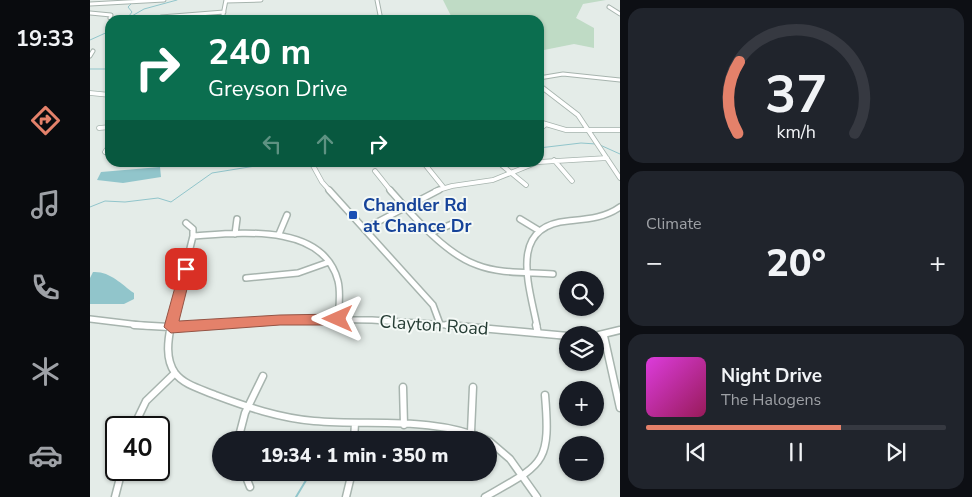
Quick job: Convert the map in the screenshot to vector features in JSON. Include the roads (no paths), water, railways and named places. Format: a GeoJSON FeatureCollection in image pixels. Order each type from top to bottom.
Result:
{"type":"FeatureCollection","features":[{"type":"Feature","properties":{"kind":"street"},"geometry":{"type":"LineString","coordinates":[[90,4],[164,0]]}},
{"type":"Feature","properties":{"kind":"street"},"geometry":{"type":"LineString","coordinates":[[223,15],[226,1],[261,0]]}},
{"type":"Feature","properties":{"kind":"street"},"geometry":{"type":"LineString","coordinates":[[376,0],[380,15]]}},
{"type":"Feature","properties":{"kind":"street"},"geometry":{"type":"LineString","coordinates":[[609,8],[620,14]]}},
{"type":"Feature","properties":{"kind":"street"},"geometry":{"type":"LineString","coordinates":[[186,15],[224,12]]}},
{"type":"Feature","properties":{"kind":"street"},"geometry":{"type":"LineString","coordinates":[[90,13],[107,13],[110,15]]}},
{"type":"Feature","properties":{"kind":"street"},"geometry":{"type":"LineString","coordinates":[[90,56],[93,51]]}},
{"type":"Feature","properties":{"kind":"street"},"geometry":{"type":"LineString","coordinates":[[544,77],[563,74],[620,80]]}},
{"type":"Feature","properties":{"kind":"street"},"geometry":{"type":"LineString","coordinates":[[544,89],[576,113],[590,131],[620,178]]}},
{"type":"Feature","properties":{"kind":"street"},"geometry":{"type":"LineString","coordinates":[[90,93],[105,94]]}},
{"type":"Feature","properties":{"kind":"street"},"geometry":{"type":"LineString","coordinates":[[545,125],[566,130],[620,130]]}},
{"type":"Feature","properties":{"kind":"street"},"geometry":{"type":"LineString","coordinates":[[99,128],[105,127]]}},
{"type":"Feature","properties":{"kind":"street"},"geometry":{"type":"LineString","coordinates":[[544,161],[607,158]]}},
{"type":"Feature","properties":{"kind":"street"},"geometry":{"type":"LineString","coordinates":[[554,160],[572,181]]}},
{"type":"Feature","properties":{"kind":"street"},"geometry":{"type":"LineString","coordinates":[[314,167],[322,182],[433,305],[440,324]]}},
{"type":"Feature","properties":{"kind":"street"},"geometry":{"type":"LineString","coordinates":[[427,167],[444,188]]}},
{"type":"Feature","properties":{"kind":"street"},"geometry":{"type":"LineString","coordinates":[[504,167],[526,185]]}},
{"type":"Feature","properties":{"kind":"street"},"geometry":{"type":"LineString","coordinates":[[364,229],[444,188],[488,182],[524,167]]}},
{"type":"Feature","properties":{"kind":"street"},"geometry":{"type":"LineString","coordinates":[[375,171],[406,206],[458,256],[476,264],[553,274]]}},
{"type":"Feature","properties":{"kind":"street"},"geometry":{"type":"LineString","coordinates":[[538,333],[526,261],[528,247],[538,230],[555,222],[604,216],[620,207]]}},
{"type":"Feature","properties":{"kind":"street"},"geometry":{"type":"LineString","coordinates":[[278,234],[287,215]]}},
{"type":"Feature","properties":{"kind":"street"},"geometry":{"type":"LineString","coordinates":[[235,234],[237,219]]}},
{"type":"Feature","properties":{"kind":"street"},"geometry":{"type":"LineString","coordinates":[[520,219],[538,230]]}},
{"type":"Feature","properties":{"kind":"street"},"geometry":{"type":"LineString","coordinates":[[186,224],[193,229],[193,236],[171,327],[168,353],[175,373],[181,380],[193,387],[278,416],[314,421],[449,427],[467,431]]}},
{"type":"Feature","properties":{"kind":"street"},"geometry":{"type":"LineString","coordinates":[[433,232],[452,224]]}},
{"type":"Feature","properties":{"kind":"street"},"geometry":{"type":"LineString","coordinates":[[193,236],[278,234],[305,243],[329,262],[339,284],[338,319]]}},
{"type":"Feature","properties":{"kind":"street"},"geometry":{"type":"LineString","coordinates":[[246,278],[298,272],[329,262]]}},
{"type":"Feature","properties":{"kind":"street","name":"Clayton Road"},"geometry":{"type":"LineString","coordinates":[[90,319],[133,325],[171,327],[280,320],[338,319],[440,324],[559,335]]}},
{"type":"Feature","properties":{"kind":"street"},"geometry":{"type":"LineString","coordinates":[[620,330],[604,336],[620,408]]}},
{"type":"Feature","properties":{"kind":"street"},"geometry":{"type":"LineString","coordinates":[[139,416],[146,401],[175,373]]}},
{"type":"Feature","properties":{"kind":"street"},"geometry":{"type":"LineString","coordinates":[[241,431],[248,407],[264,376]]}},
{"type":"Feature","properties":{"kind":"street"},"geometry":{"type":"LineString","coordinates":[[403,387],[404,425]]}},
{"type":"Feature","properties":{"kind":"street"},"geometry":{"type":"LineString","coordinates":[[471,431],[473,387]]}},
{"type":"Feature","properties":{"kind":"street"},"geometry":{"type":"LineString","coordinates":[[485,497],[537,465],[547,446],[548,429],[545,394]]}},
{"type":"Feature","properties":{"kind":"street"},"geometry":{"type":"LineString","coordinates":[[355,423],[355,431]]}},
{"type":"Feature","properties":{"kind":"street"},"geometry":{"type":"LineString","coordinates":[[497,448],[510,459],[537,497]]}},
{"type":"Feature","properties":{"kind":"street"},"geometry":{"type":"LineString","coordinates":[[115,497],[119,481]]}},
{"type":"Feature","properties":{"kind":"street"},"geometry":{"type":"LineString","coordinates":[[248,481],[250,487]]}},
{"type":"Feature","properties":{"kind":"street"},"geometry":{"type":"LineString","coordinates":[[346,497],[350,481]]}},
{"type":"Feature","properties":{"kind":"water"},"geometry":{"type":"Polygon","coordinates":[[[160,167],[161,177],[123,183],[97,180],[101,172],[160,167]]]}},
{"type":"Feature","properties":{"kind":"water"},"geometry":{"type":"Polygon","coordinates":[[[93,272],[99,272],[115,279],[134,293],[134,299],[124,304],[90,304],[90,278],[93,272]]]}},
{"type":"Feature","properties":{"kind":"waterway"},"geometry":{"type":"LineString","coordinates":[[134,15],[144,9],[177,0]]}},
{"type":"Feature","properties":{"kind":"waterway"},"geometry":{"type":"LineString","coordinates":[[130,15],[132,12],[128,7],[131,4]]}},
{"type":"Feature","properties":{"kind":"waterway"},"geometry":{"type":"LineString","coordinates":[[90,40],[105,33]]}},
{"type":"Feature","properties":{"kind":"waterway"},"geometry":{"type":"LineString","coordinates":[[90,69],[105,69]]}},
{"type":"Feature","properties":{"kind":"waterway"},"geometry":{"type":"LineString","coordinates":[[544,147],[581,143],[596,144]]}},
{"type":"Feature","properties":{"kind":"waterway"},"geometry":{"type":"LineString","coordinates":[[600,145],[620,154]]}},
{"type":"Feature","properties":{"kind":"waterway"},"geometry":{"type":"LineString","coordinates":[[90,207],[105,201],[125,202],[158,198],[171,202],[212,173],[249,167]]}},
{"type":"Feature","properties":{"kind":"waterway"},"geometry":{"type":"LineString","coordinates":[[296,497],[306,481]]}},
{"type":"Feature","properties":{"kind":"place","name":"Chandler Rd at Chance Dr"},"geometry":{"type":"Point","coordinates":[353,215]}}]}
